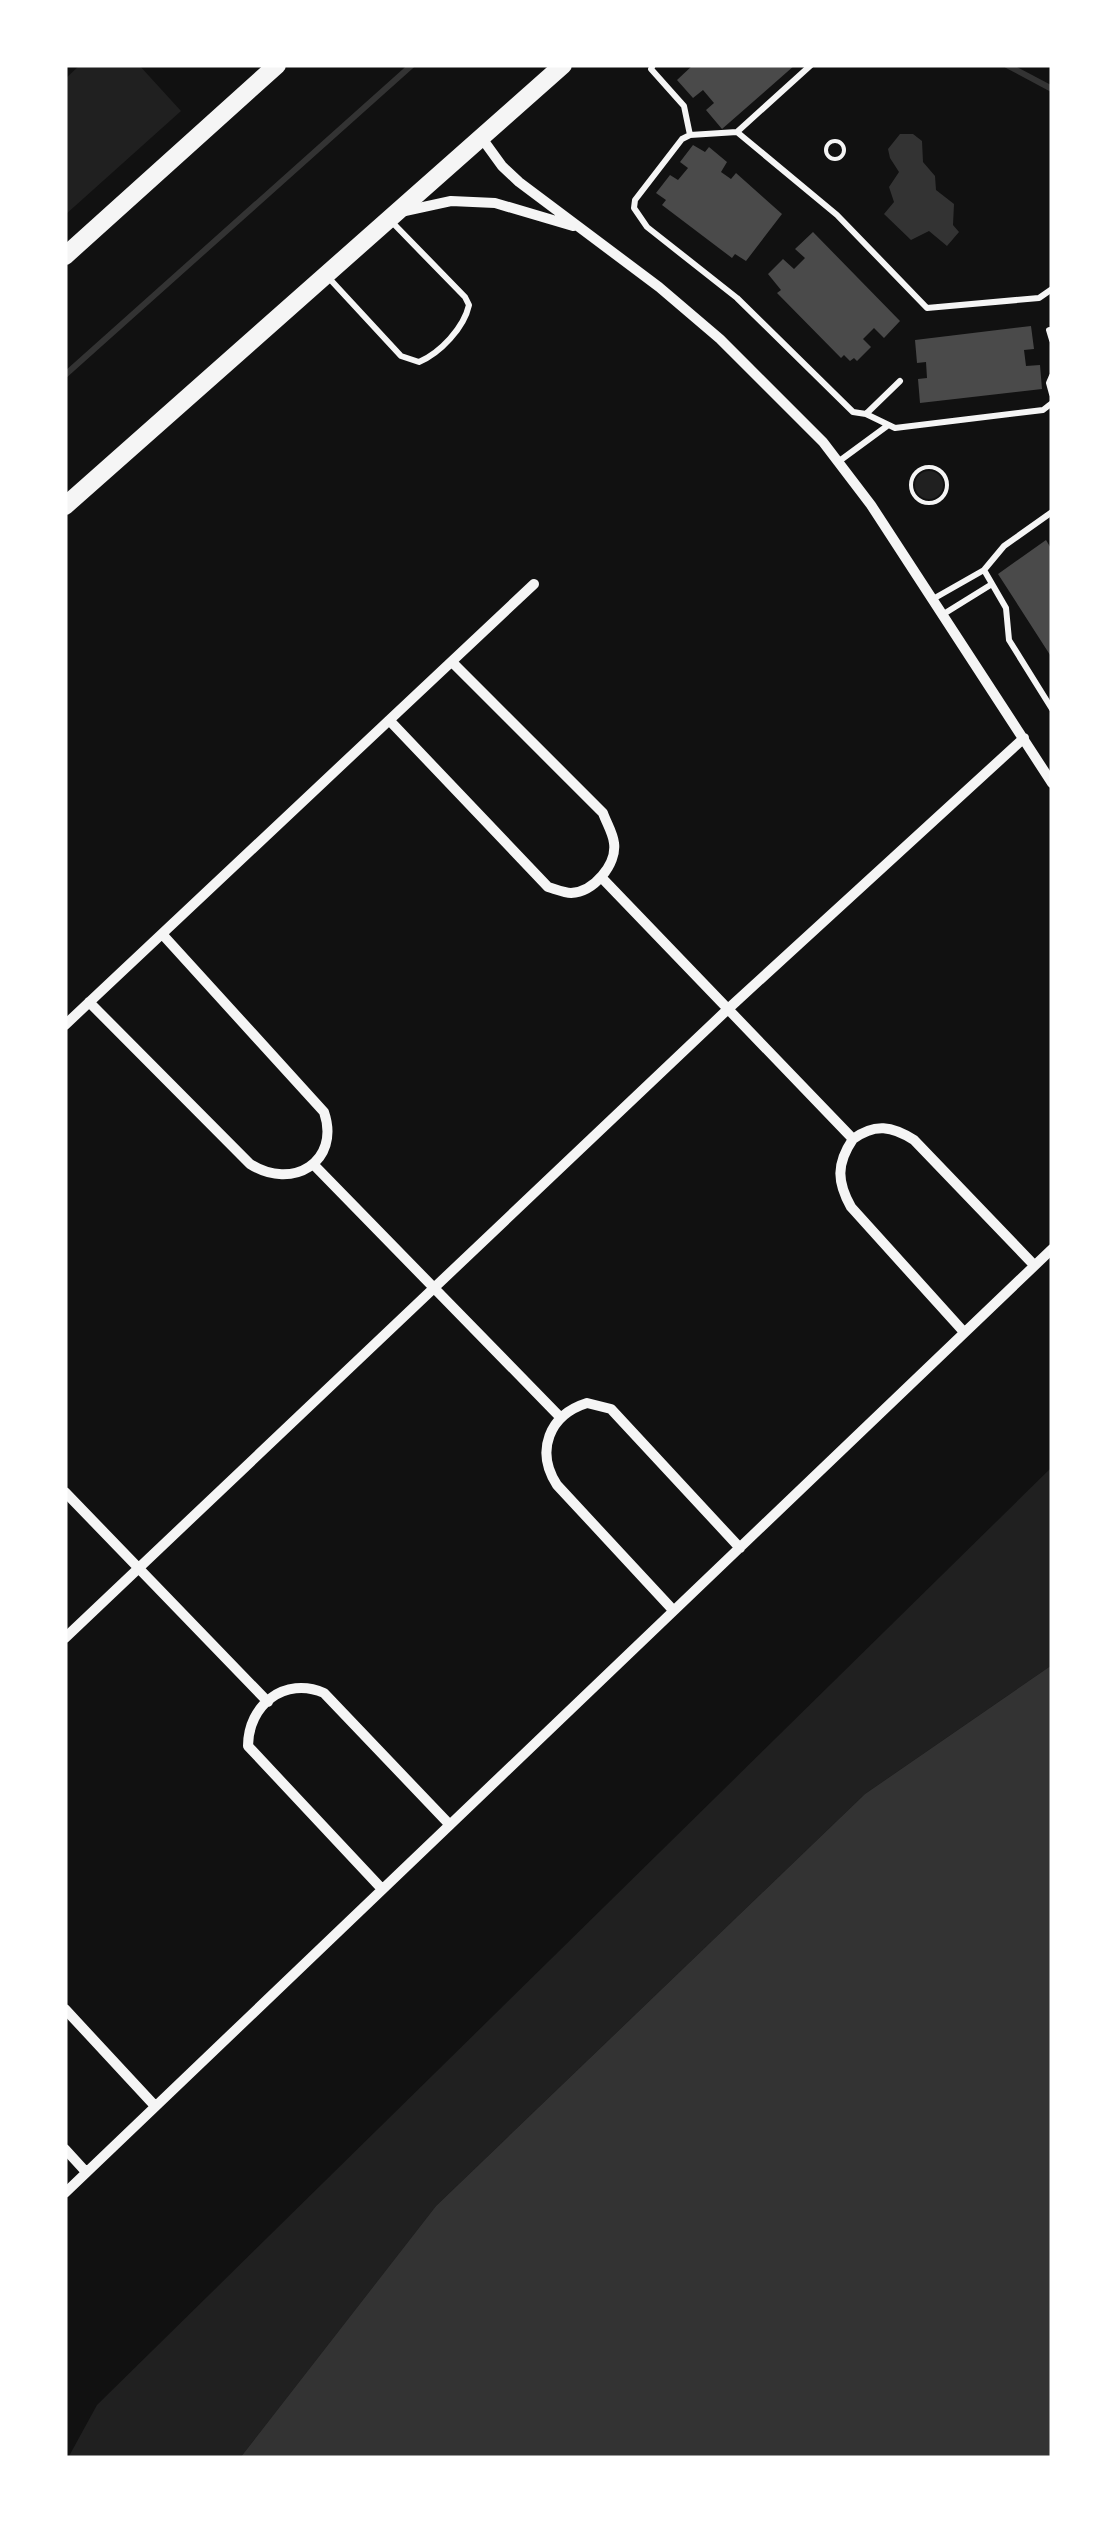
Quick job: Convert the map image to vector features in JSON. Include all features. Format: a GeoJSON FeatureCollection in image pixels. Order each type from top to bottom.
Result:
{"type":"FeatureCollection","features":[{"type":"Feature","properties":{"kind":"street"},"geometry":{"type":"LineString","coordinates":[[68,251],[276,65]]}},
{"type":"Feature","properties":{"kind":"street"},"geometry":{"type":"LineString","coordinates":[[65,506],[563,65]]}},
{"type":"Feature","properties":{"kind":"street"},"geometry":{"type":"LineString","coordinates":[[481,138],[510,174],[720,339],[824,442],[872,505],[1052,784]]}},
{"type":"Feature","properties":{"kind":"street"},"geometry":{"type":"LineString","coordinates":[[395,216],[451,201],[494,203],[584,229]]}},
{"type":"Feature","properties":{"kind":"street"},"geometry":{"type":"LineString","coordinates":[[65,1025],[534,584]]}},
{"type":"Feature","properties":{"kind":"street"},"geometry":{"type":"LineString","coordinates":[[390,722],[548,887],[571,893],[601,877],[613,860],[614,841],[602,813],[453,662]]}},
{"type":"Feature","properties":{"kind":"street"},"geometry":{"type":"LineString","coordinates":[[65,1638],[728,1010],[1024,738]]}},
{"type":"Feature","properties":{"kind":"street"},"geometry":{"type":"LineString","coordinates":[[601,877],[853,1140]]}},
{"type":"Feature","properties":{"kind":"street"},"geometry":{"type":"LineString","coordinates":[[88,1002],[250,1164],[264,1174],[282,1176],[297,1174],[313,1164],[326,1147],[329,1126],[324,1112],[163,935]]}},
{"type":"Feature","properties":{"kind":"street"},"geometry":{"type":"LineString","coordinates":[[963,1331],[851,1207],[839,1186],[839,1168],[853,1140],[882,1127],[897,1129],[914,1140],[1034,1265]]}},
{"type":"Feature","properties":{"kind":"street"},"geometry":{"type":"LineString","coordinates":[[313,1164],[561,1418]]}},
{"type":"Feature","properties":{"kind":"street"},"geometry":{"type":"LineString","coordinates":[[65,2193],[1052,1248]]}},
{"type":"Feature","properties":{"kind":"street"},"geometry":{"type":"LineString","coordinates":[[673,1610],[546,1469],[544,1453],[549,1436],[561,1418],[587,1403],[611,1409],[740,1548]]}},
{"type":"Feature","properties":{"kind":"street"},"geometry":{"type":"LineString","coordinates":[[65,1492],[268,1702]]}},
{"type":"Feature","properties":{"kind":"street"},"geometry":{"type":"LineString","coordinates":[[382,1889],[248,1746],[254,1716],[268,1702],[298,1686],[324,1693],[450,1826]]}},
{"type":"Feature","properties":{"kind":"street"},"geometry":{"type":"LineString","coordinates":[[65,2010],[155,2106]]}},
{"type":"Feature","properties":{"kind":"street"},"geometry":{"type":"LineString","coordinates":[[65,2149],[86,2172]]}},
{"type":"Feature","properties":{"kind":"lane"},"geometry":{"type":"LineString","coordinates":[[652,65],[651,69],[684,106],[690,135]]}},
{"type":"Feature","properties":{"kind":"lane"},"geometry":{"type":"LineString","coordinates":[[811,65],[737,132],[682,139],[635,200],[634,208],[647,227],[737,298],[854,412],[887,426]]}},
{"type":"Feature","properties":{"kind":"lane"},"geometry":{"type":"LineString","coordinates":[[737,132],[837,215],[927,308],[1039,298],[1052,289]]}},
{"type":"Feature","properties":{"kind":"lane"},"geometry":{"type":"LineString","coordinates":[[326,276],[402,356],[419,362],[428,358],[463,324],[469,306],[395,216]]}},
{"type":"Feature","properties":{"kind":"lane"},"geometry":{"type":"LineString","coordinates":[[1049,330],[1052,340]]}},
{"type":"Feature","properties":{"kind":"lane"},"geometry":{"type":"LineString","coordinates":[[1052,376],[1052,394]]}},
{"type":"Feature","properties":{"kind":"lane"},"geometry":{"type":"LineString","coordinates":[[866,414],[900,381]]}},
{"type":"Feature","properties":{"kind":"lane"},"geometry":{"type":"LineString","coordinates":[[838,462],[887,426],[1043,410],[1052,403]]}},
{"type":"Feature","properties":{"kind":"lane"},"geometry":{"type":"LineString","coordinates":[[932,600],[984,570],[1004,546],[1052,512]]}},
{"type":"Feature","properties":{"kind":"lane"},"geometry":{"type":"LineString","coordinates":[[984,570],[1006,608],[1009,640],[1052,709]]}},
{"type":"Feature","properties":{"kind":"lane"},"geometry":{"type":"LineString","coordinates":[[942,614],[992,584]]}},
{"type":"Feature","properties":{"kind":"path"},"geometry":{"type":"LineString","coordinates":[[928,466],[939,470],[946,479],[944,495],[933,502],[921,502],[912,493],[913,475],[928,466]]}},
{"type":"Feature","properties":{"kind":"shaded area"},"geometry":{"type":"Polygon","coordinates":[[[80,65],[139,65],[181,111],[65,215],[65,79],[80,65]]]}},
{"type":"Feature","properties":{"kind":"shaded area"},"geometry":{"type":"Polygon","coordinates":[[[900,134],[913,134],[922,141],[923,162],[935,176],[936,190],[954,204],[953,225],[959,232],[947,246],[929,231],[911,240],[884,214],[894,202],[889,187],[899,172],[888,149],[900,134]]]}},
{"type":"Feature","properties":{"kind":"shaded area"},"geometry":{"type":"Polygon","coordinates":[[[929,471],[939,475],[943,485],[939,495],[929,499],[919,495],[915,485],[919,475],[929,471]]]}},
{"type":"Feature","properties":{"kind":"shaded area"},"geometry":{"type":"Polygon","coordinates":[[[1052,1467],[1052,1665],[865,1794],[436,2206],[240,2458],[68,2458],[97,2405],[1052,1467]]]}},
{"type":"Feature","properties":{"kind":"shaded area"},"geometry":{"type":"Polygon","coordinates":[[[1052,1665],[1052,2458],[240,2458],[436,2206],[865,1794],[1052,1665]]]}},
{"type":"Feature","properties":{"kind":"building"},"geometry":{"type":"Polygon","coordinates":[[[693,65],[795,65],[722,129],[706,110],[714,103],[703,90],[693,98],[677,80],[693,65]]]}},
{"type":"Feature","properties":{"kind":"building"},"geometry":{"type":"Polygon","coordinates":[[[693,145],[705,152],[709,147],[727,162],[721,172],[731,179],[736,173],[782,214],[746,261],[735,254],[732,258],[662,205],[666,200],[656,193],[670,175],[678,180],[688,168],[680,162],[693,145]]]}},
{"type":"Feature","properties":{"kind":"building"},"geometry":{"type":"Polygon","coordinates":[[[813,232],[900,321],[884,338],[874,328],[863,339],[871,347],[857,361],[844,355],[841,358],[777,293],[781,290],[768,274],[783,259],[794,269],[805,258],[795,249],[813,232]]]}},
{"type":"Feature","properties":{"kind":"building"},"geometry":{"type":"Polygon","coordinates":[[[1031,326],[1034,349],[1024,350],[1026,366],[1040,365],[1042,389],[920,403],[918,379],[927,378],[926,362],[917,363],[915,340],[1031,326]]]}},
{"type":"Feature","properties":{"kind":"building"},"geometry":{"type":"Polygon","coordinates":[[[1046,540],[1052,550],[1052,658],[998,574],[1046,540]]]}},
{"type":"Feature","properties":{"kind":"waterway"},"geometry":{"type":"LineString","coordinates":[[65,375],[412,65]]}},
{"type":"Feature","properties":{"kind":"waterway"},"geometry":{"type":"LineString","coordinates":[[1007,65],[1052,89]]}}]}
